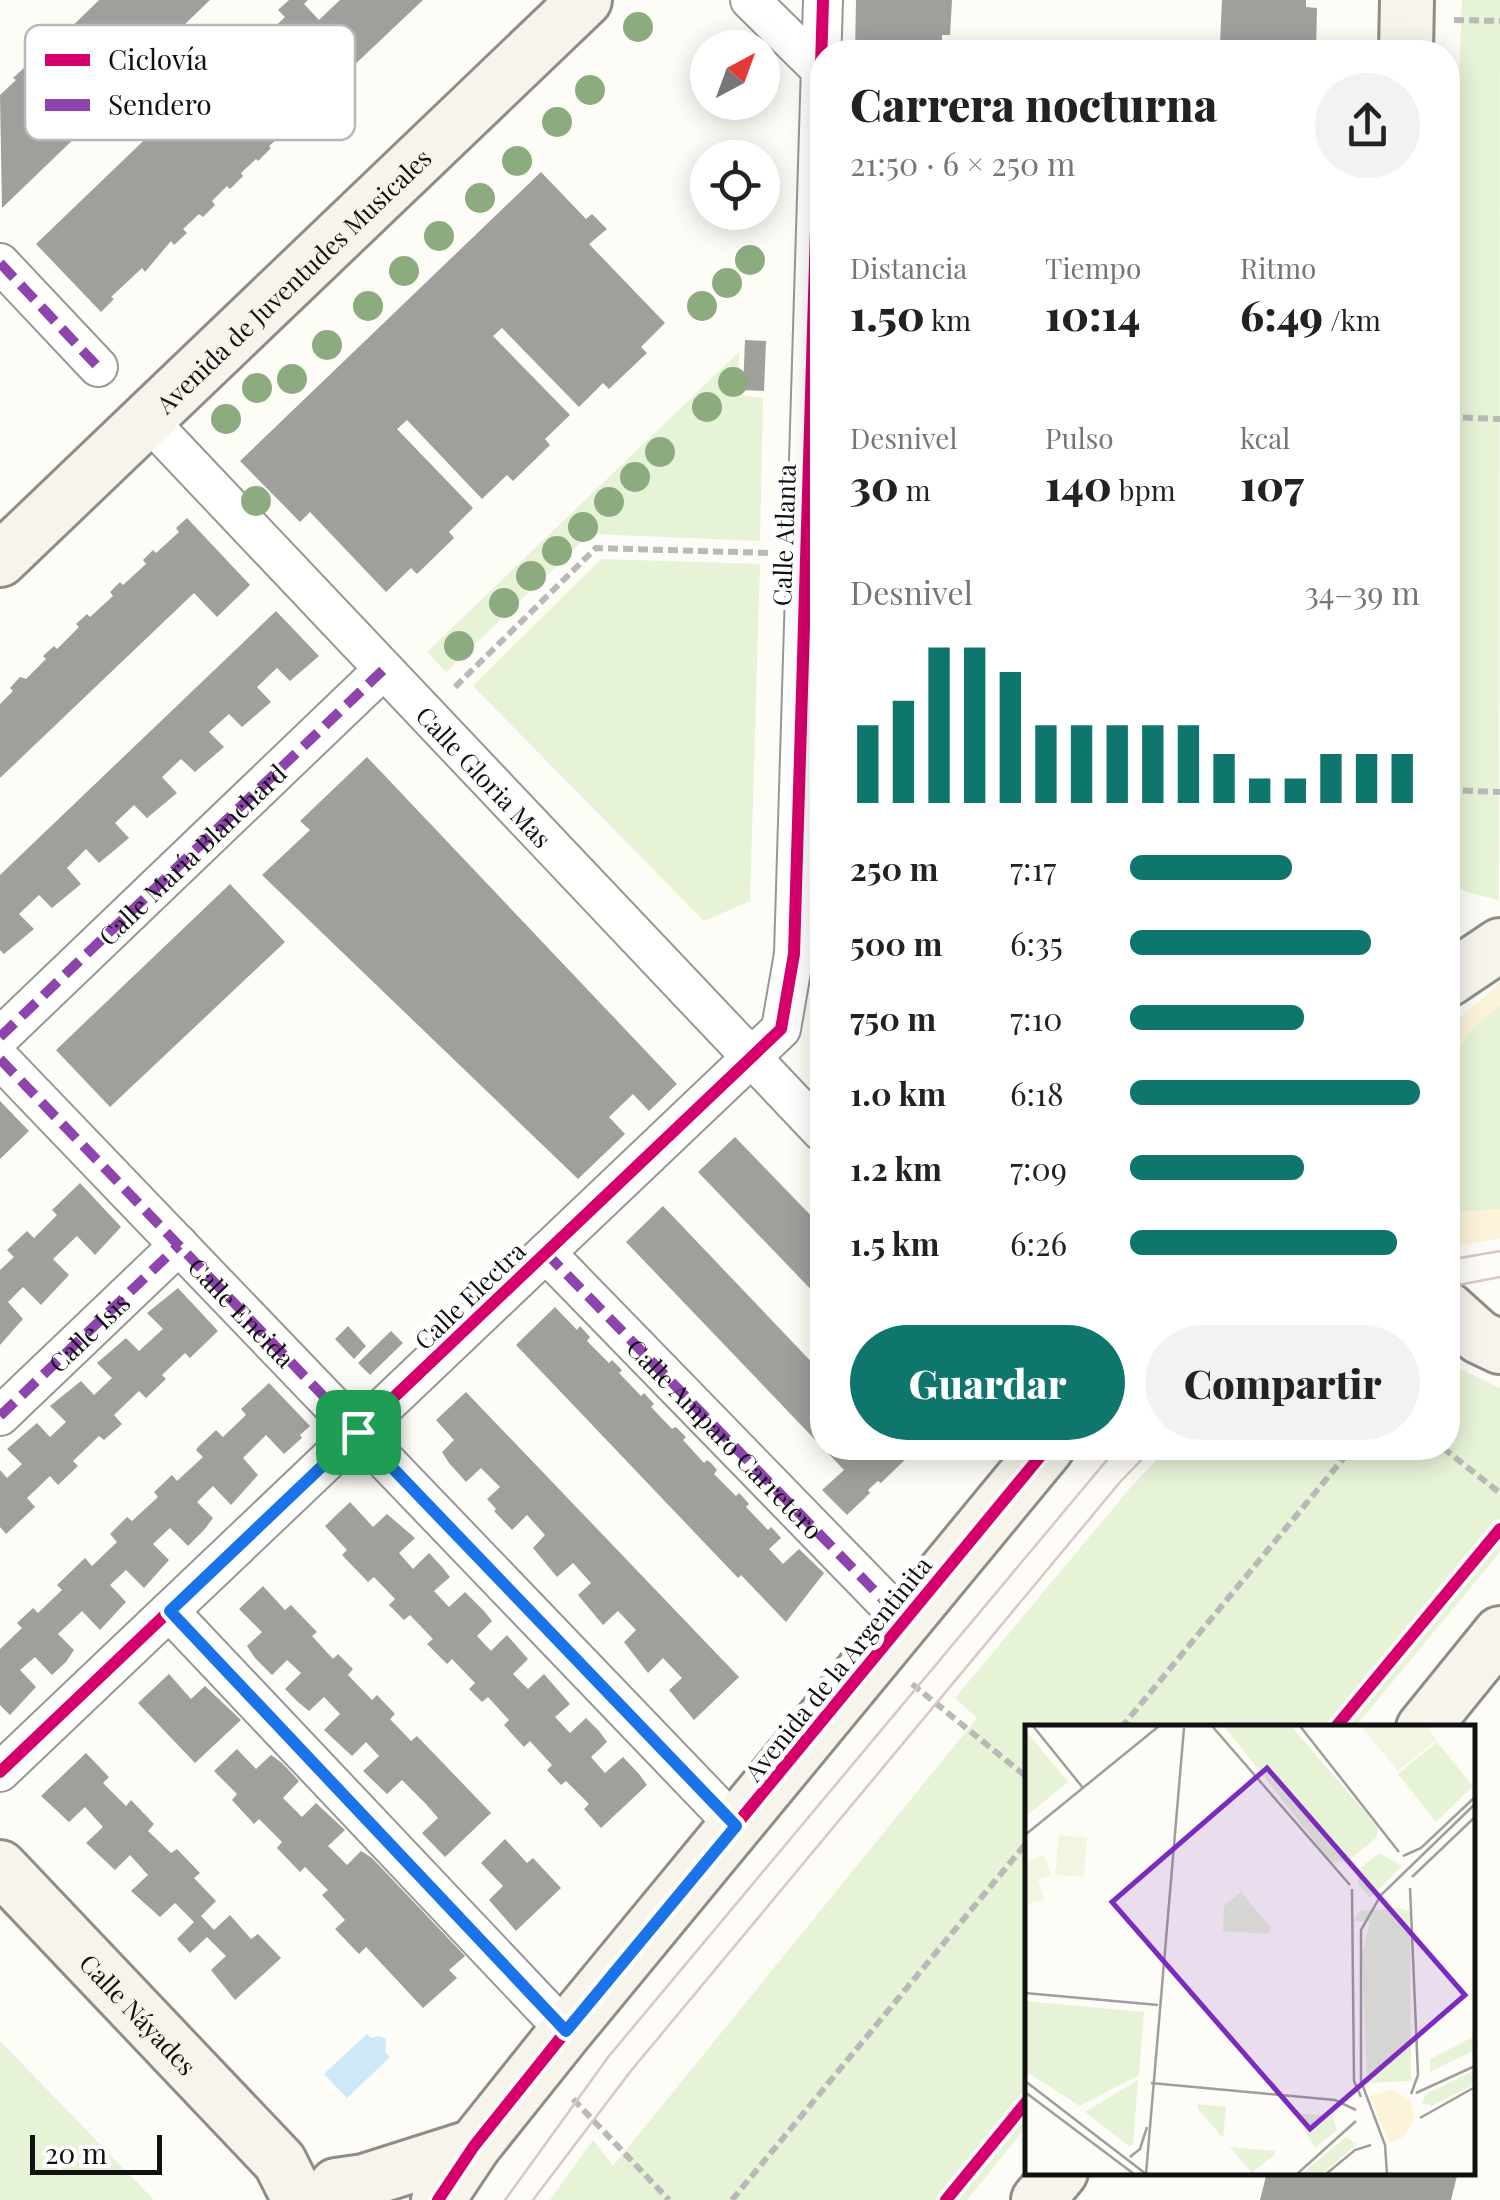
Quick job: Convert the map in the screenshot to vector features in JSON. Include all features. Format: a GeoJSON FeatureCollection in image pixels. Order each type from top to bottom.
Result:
{"type":"FeatureCollection","features":[{"type":"Feature","properties":{"kind":"main road","name":"Avenida de Juventudes Musicales"},"geometry":{"type":"LineString","coordinates":[[0,560],[585,0]]}},
{"type":"Feature","properties":{"kind":"main road"},"geometry":{"type":"LineString","coordinates":[[1406,40],[1407,0]]}},
{"type":"Feature","properties":{"kind":"main road"},"geometry":{"type":"LineString","coordinates":[[1460,972],[1500,945]]}},
{"type":"Feature","properties":{"kind":"main road"},"geometry":{"type":"LineString","coordinates":[[1460,1321],[1478,1337],[1500,1347]]}},
{"type":"Feature","properties":{"kind":"main road","name":"Avenida de la Argentinita"},"geometry":{"type":"LineString","coordinates":[[438,2200],[474,2146],[566,2031],[1037,1460]]}},
{"type":"Feature","properties":{"kind":"main road"},"geometry":{"type":"LineString","coordinates":[[1425,1725],[1500,1634]]}},
{"type":"Feature","properties":{"kind":"main road","name":"Calle Náyades"},"geometry":{"type":"LineString","coordinates":[[0,1867],[316,2187]]}},
{"type":"Feature","properties":{"kind":"main road"},"geometry":{"type":"LineString","coordinates":[[316,2187],[364,2181],[474,2146]]}},
{"type":"Feature","properties":{"kind":"main road"},"geometry":{"type":"LineString","coordinates":[[1038,2200],[1059,2175]]}},
{"type":"Feature","properties":{"kind":"street"},"geometry":{"type":"LineString","coordinates":[[750,0],[810,59]]}},
{"type":"Feature","properties":{"kind":"street","name":"Calle Atlanta"},"geometry":{"type":"LineString","coordinates":[[821,40],[823,0]]}},
{"type":"Feature","properties":{"kind":"street"},"geometry":{"type":"LineString","coordinates":[[0,263],[98,367]]}},
{"type":"Feature","properties":{"kind":"street","name":"Calle Atlanta"},"geometry":{"type":"LineString","coordinates":[[752,1057],[781,1029],[794,954],[810,409]]}},
{"type":"Feature","properties":{"kind":"street","name":"Calle Gloria Mas"},"geometry":{"type":"LineString","coordinates":[[148,420],[810,1119]]}},
{"type":"Feature","properties":{"kind":"street","name":"Calle María Blanchard"},"geometry":{"type":"LineString","coordinates":[[0,1036],[383,670]]}},
{"type":"Feature","properties":{"kind":"street","name":"Calle Electra"},"geometry":{"type":"LineString","coordinates":[[0,1772],[752,1057]]}},
{"type":"Feature","properties":{"kind":"street","name":"Calle Eneida"},"geometry":{"type":"LineString","coordinates":[[0,1059],[736,1826]]}},
{"type":"Feature","properties":{"kind":"street","name":"Calle Isis"},"geometry":{"type":"LineString","coordinates":[[0,1416],[179,1245]]}},
{"type":"Feature","properties":{"kind":"street","name":"Calle Amparo Carretero"},"geometry":{"type":"LineString","coordinates":[[546,1253],[904,1621]]}},
{"type":"Feature","properties":{"kind":"street"},"geometry":{"type":"LineString","coordinates":[[170,1611],[566,2031]]}},
{"type":"Feature","properties":{"kind":"path"},"geometry":{"type":"LineString","coordinates":[[1454,20],[1500,22]]}},
{"type":"Feature","properties":{"kind":"path"},"geometry":{"type":"LineString","coordinates":[[1460,417],[1500,419]]}},
{"type":"Feature","properties":{"kind":"path"},"geometry":{"type":"LineString","coordinates":[[455,687],[596,548],[770,553]]}},
{"type":"Feature","properties":{"kind":"path"},"geometry":{"type":"LineString","coordinates":[[1460,790],[1500,792]]}},
{"type":"Feature","properties":{"kind":"path"},"geometry":{"type":"LineString","coordinates":[[1123,1725],[1342,1460]]}},
{"type":"Feature","properties":{"kind":"path"},"geometry":{"type":"LineString","coordinates":[[1458,1460],[1500,1493]]}},
{"type":"Feature","properties":{"kind":"path"},"geometry":{"type":"LineString","coordinates":[[905,1678],[1025,1776]]}},
{"type":"Feature","properties":{"kind":"path"},"geometry":{"type":"LineString","coordinates":[[732,2200],[1025,1845]]}},
{"type":"Feature","properties":{"kind":"path"},"geometry":{"type":"LineString","coordinates":[[565,2090],[669,2200]]}},
{"type":"Feature","properties":{"kind":"green space"},"geometry":{"type":"Polygon","coordinates":[[[1462,0],[1500,0],[1499,900],[1460,888],[1462,0]]]}},
{"type":"Feature","properties":{"kind":"green space"},"geometry":{"type":"Polygon","coordinates":[[[739,352],[738,395],[763,398],[760,541],[590,534],[446,672],[427,652],[739,352]]]}},
{"type":"Feature","properties":{"kind":"green space"},"geometry":{"type":"Polygon","coordinates":[[[601,559],[760,564],[750,901],[704,921],[473,686],[601,559]]]}},
{"type":"Feature","properties":{"kind":"green space"},"geometry":{"type":"Polygon","coordinates":[[[1500,1005],[1500,1209],[1460,1212],[1460,1048],[1470,1031],[1500,1005]]]}},
{"type":"Feature","properties":{"kind":"green space"},"geometry":{"type":"Polygon","coordinates":[[[1460,1369],[1500,1388],[1500,1552],[1357,1725],[1025,1725],[1025,2128],[967,2200],[550,2200],[593,2140],[613,2166],[977,1718],[955,1698],[1157,1460],[1460,1460],[1460,1369]]]}},
{"type":"Feature","properties":{"kind":"green space"},"geometry":{"type":"Polygon","coordinates":[[[0,2041],[154,2200],[0,2200],[0,2041]]]}},
{"type":"Feature","properties":{"kind":"sand"},"geometry":{"type":"Polygon","coordinates":[[[1500,983],[1500,1005],[1470,1031],[1460,1048],[1460,1018],[1500,983]]]}},
{"type":"Feature","properties":{"kind":"sand"},"geometry":{"type":"Polygon","coordinates":[[[1500,1209],[1500,1238],[1460,1246],[1460,1212],[1500,1209]]]}},
{"type":"Feature","properties":{"kind":"water"},"geometry":{"type":"Polygon","coordinates":[[[367,2034],[386,2039],[385,2052],[390,2057],[347,2098],[324,2074],[367,2034]]]}},
{"type":"Feature","properties":{"kind":"building"},"geometry":{"type":"Polygon","coordinates":[[[99,0],[210,0],[184,25],[73,25],[99,0]]]}},
{"type":"Feature","properties":{"kind":"building"},"geometry":{"type":"Polygon","coordinates":[[[289,0],[308,0],[304,4],[319,20],[340,0],[423,0],[355,64],[355,25],[277,25],[285,17],[278,10],[289,0]]]}},
{"type":"Feature","properties":{"kind":"building"},"geometry":{"type":"Polygon","coordinates":[[[856,0],[952,0],[950,35],[942,35],[942,40],[855,40],[856,0]]]}},
{"type":"Feature","properties":{"kind":"building"},"geometry":{"type":"Polygon","coordinates":[[[1222,0],[1306,0],[1306,7],[1317,8],[1316,40],[1220,40],[1222,0]]]}},
{"type":"Feature","properties":{"kind":"building"},"geometry":{"type":"Polygon","coordinates":[[[25,67],[25,140],[73,140],[2,208],[0,95],[16,80],[13,78],[25,67]]]}},
{"type":"Feature","properties":{"kind":"building"},"geometry":{"type":"Polygon","coordinates":[[[144,140],[276,140],[230,189],[227,186],[212,201],[215,205],[203,217],[199,214],[183,229],[187,233],[174,245],[171,241],[145,272],[142,268],[111,297],[114,299],[101,312],[36,244],[144,140]]]}},
{"type":"Feature","properties":{"kind":"building"},"geometry":{"type":"Polygon","coordinates":[[[541,172],[586,219],[592,214],[607,229],[589,244],[665,323],[641,347],[647,353],[609,389],[603,383],[579,407],[502,328],[493,336],[570,415],[545,439],[550,445],[513,481],[507,475],[482,499],[407,420],[397,429],[473,508],[449,532],[454,538],[417,574],[411,568],[386,592],[310,512],[300,522],[240,461],[541,172]]]}},
{"type":"Feature","properties":{"kind":"building"},"geometry":{"type":"Polygon","coordinates":[[[745,340],[766,341],[764,391],[743,390],[745,340]]]}},
{"type":"Feature","properties":{"kind":"building"},"geometry":{"type":"Polygon","coordinates":[[[187,518],[250,585],[217,617],[194,593],[0,778],[0,704],[13,691],[10,688],[20,677],[26,679],[46,659],[43,656],[54,646],[57,649],[79,627],[76,624],[113,596],[110,592],[146,564],[143,560],[179,532],[176,528],[187,518]]]}},
{"type":"Feature","properties":{"kind":"building"},"geometry":{"type":"Polygon","coordinates":[[[276,611],[319,656],[290,681],[277,668],[257,687],[271,702],[242,727],[229,714],[209,732],[224,747],[195,772],[181,759],[162,777],[177,793],[147,818],[134,805],[115,823],[129,838],[99,863],[86,849],[67,868],[81,884],[52,908],[39,895],[19,914],[34,929],[4,954],[0,950],[0,875],[276,611]]]}},
{"type":"Feature","properties":{"kind":"building"},"geometry":{"type":"Polygon","coordinates":[[[367,757],[677,1084],[649,1111],[633,1094],[609,1117],[625,1134],[578,1179],[262,875],[310,830],[300,821],[367,757]]]}},
{"type":"Feature","properties":{"kind":"building"},"geometry":{"type":"Polygon","coordinates":[[[230,884],[285,942],[110,1107],[56,1050],[230,884]]]}},
{"type":"Feature","properties":{"kind":"building"},"geometry":{"type":"Polygon","coordinates":[[[0,1101],[29,1131],[0,1159],[0,1101]]]}},
{"type":"Feature","properties":{"kind":"building"},"geometry":{"type":"Polygon","coordinates":[[[735,1137],[810,1215],[810,1289],[698,1172],[735,1137]]]}},
{"type":"Feature","properties":{"kind":"building"},"geometry":{"type":"Polygon","coordinates":[[[80,1183],[121,1227],[95,1255],[77,1236],[53,1259],[69,1275],[41,1305],[23,1287],[8,1302],[23,1319],[0,1345],[0,1270],[14,1257],[7,1250],[27,1231],[34,1238],[57,1215],[52,1210],[80,1183]]]}},
{"type":"Feature","properties":{"kind":"building"},"geometry":{"type":"Polygon","coordinates":[[[663,1206],[810,1360],[810,1434],[626,1242],[663,1206]]]}},
{"type":"Feature","properties":{"kind":"building"},"geometry":{"type":"Polygon","coordinates":[[[178,1288],[218,1331],[190,1358],[185,1353],[146,1398],[139,1391],[114,1415],[122,1424],[104,1440],[99,1436],[73,1461],[78,1466],[58,1485],[50,1476],[27,1498],[35,1507],[6,1534],[0,1527],[0,1470],[7,1478],[22,1464],[7,1449],[37,1423],[50,1437],[66,1422],[50,1406],[81,1381],[94,1395],[112,1378],[97,1363],[126,1338],[139,1351],[163,1329],[147,1313],[178,1288]]]}},
{"type":"Feature","properties":{"kind":"building"},"geometry":{"type":"Polygon","coordinates":[[[555,1307],[577,1330],[580,1326],[590,1337],[587,1341],[622,1370],[619,1373],[641,1396],[644,1393],[654,1404],[651,1407],[672,1429],[676,1427],[686,1437],[683,1440],[704,1463],[711,1463],[717,1470],[714,1474],[736,1496],[742,1496],[749,1504],[746,1507],[768,1530],[774,1530],[781,1538],[769,1549],[783,1564],[799,1549],[824,1573],[786,1622],[741,1575],[738,1578],[516,1345],[555,1307]]]}},
{"type":"Feature","properties":{"kind":"building"},"geometry":{"type":"Polygon","coordinates":[[[348,1326],[366,1346],[354,1359],[335,1339],[348,1326]]]}},
{"type":"Feature","properties":{"kind":"building"},"geometry":{"type":"Polygon","coordinates":[[[391,1331],[403,1343],[370,1375],[358,1363],[391,1331]]]}},
{"type":"Feature","properties":{"kind":"building"},"geometry":{"type":"Polygon","coordinates":[[[269,1383],[310,1426],[300,1435],[302,1438],[284,1454],[266,1435],[243,1458],[258,1475],[231,1505],[213,1486],[197,1502],[213,1518],[204,1530],[188,1546],[170,1528],[153,1544],[169,1560],[144,1588],[126,1570],[110,1585],[126,1602],[100,1630],[82,1611],[58,1634],[74,1650],[66,1662],[52,1675],[35,1657],[20,1670],[36,1687],[10,1715],[0,1705],[0,1649],[22,1628],[17,1623],[33,1608],[38,1613],[62,1590],[57,1585],[85,1558],[92,1566],[117,1542],[110,1534],[127,1517],[132,1521],[158,1497],[154,1492],[172,1475],[177,1481],[203,1457],[196,1450],[198,1447],[216,1430],[223,1437],[246,1415],[241,1409],[269,1383]]]}},
{"type":"Feature","properties":{"kind":"building"},"geometry":{"type":"Polygon","coordinates":[[[466,1392],[739,1677],[694,1720],[669,1690],[682,1678],[663,1658],[648,1673],[624,1642],[636,1630],[618,1611],[603,1625],[578,1595],[591,1583],[573,1563],[557,1577],[533,1548],[545,1535],[527,1515],[512,1530],[487,1499],[500,1487],[481,1468],[466,1482],[449,1463],[442,1452],[454,1440],[436,1420],[466,1392]]]}},
{"type":"Feature","properties":{"kind":"building"},"geometry":{"type":"Polygon","coordinates":[[[834,1460],[905,1460],[868,1490],[870,1493],[847,1515],[822,1490],[844,1470],[834,1460]]]}},
{"type":"Feature","properties":{"kind":"building"},"geometry":{"type":"Polygon","coordinates":[[[350,1502],[373,1527],[387,1514],[415,1538],[399,1553],[413,1569],[429,1553],[450,1577],[434,1591],[449,1607],[465,1592],[484,1611],[492,1621],[477,1636],[491,1651],[507,1635],[528,1659],[513,1674],[528,1689],[544,1674],[570,1704],[555,1717],[570,1733],[586,1718],[599,1731],[607,1742],[591,1757],[605,1773],[623,1757],[639,1774],[647,1785],[601,1828],[584,1809],[589,1804],[566,1781],[561,1785],[547,1770],[552,1765],[530,1741],[524,1747],[504,1725],[509,1720],[488,1697],[482,1702],[469,1689],[475,1683],[452,1659],[447,1664],[427,1644],[433,1639],[410,1615],[404,1620],[389,1605],[395,1599],[374,1577],[368,1582],[342,1555],[347,1550],[325,1526],[350,1502]]]}},
{"type":"Feature","properties":{"kind":"building"},"geometry":{"type":"Polygon","coordinates":[[[263,1586],[285,1610],[291,1605],[317,1632],[312,1636],[333,1659],[338,1654],[353,1669],[348,1675],[372,1700],[377,1695],[395,1714],[390,1719],[411,1741],[417,1736],[491,1813],[445,1857],[422,1833],[438,1818],[425,1803],[402,1780],[387,1794],[363,1771],[379,1756],[366,1742],[352,1756],[324,1730],[340,1714],[324,1697],[309,1711],[285,1689],[301,1673],[287,1660],[272,1675],[255,1658],[247,1646],[262,1632],[239,1609],[263,1586]]]}},
{"type":"Feature","properties":{"kind":"building"},"geometry":{"type":"Polygon","coordinates":[[[169,1674],[191,1699],[205,1686],[241,1720],[195,1763],[138,1703],[169,1674]]]}},
{"type":"Feature","properties":{"kind":"building"},"geometry":{"type":"Polygon","coordinates":[[[237,1749],[256,1769],[271,1755],[282,1763],[299,1781],[283,1798],[302,1817],[316,1803],[345,1830],[328,1846],[347,1865],[361,1851],[372,1858],[465,1956],[449,1970],[457,1978],[423,2008],[366,1947],[359,1954],[335,1929],[345,1920],[322,1895],[328,1890],[305,1867],[300,1872],[277,1848],[282,1842],[259,1819],[254,1824],[232,1800],[237,1794],[214,1771],[237,1749]]]}},
{"type":"Feature","properties":{"kind":"building"},"geometry":{"type":"Polygon","coordinates":[[[86,1753],[109,1777],[103,1783],[126,1806],[131,1800],[154,1824],[148,1831],[171,1853],[177,1849],[200,1873],[194,1878],[216,1901],[201,1916],[214,1930],[230,1915],[251,1939],[258,1934],[281,1958],[235,2000],[211,1970],[226,1956],[207,1937],[190,1953],[177,1939],[194,1922],[175,1903],[160,1917],[131,1891],[148,1875],[130,1855],[115,1870],[86,1843],[103,1827],[85,1807],[69,1822],[41,1796],[86,1753]]]}},
{"type":"Feature","properties":{"kind":"building"},"geometry":{"type":"Polygon","coordinates":[[[505,1839],[527,1863],[533,1858],[561,1888],[516,1931],[489,1900],[503,1886],[481,1863],[505,1839]]]}},
{"type":"Feature","properties":{"kind":"building"},"geometry":{"type":"Polygon","coordinates":[[[1266,2175],[1457,2175],[1451,2200],[1260,2200],[1266,2175]]]}},
{"type":"Feature","properties":{"kind":"tram line"},"geometry":{"type":"LineString","coordinates":[[1460,1258],[1500,1251]]}},
{"type":"Feature","properties":{"kind":"tram line"},"geometry":{"type":"LineString","coordinates":[[1460,1285],[1500,1277]]}},
{"type":"Feature","properties":{"kind":"tram line"},"geometry":{"type":"LineString","coordinates":[[505,2200],[609,2056],[1107,1460]]}},
{"type":"Feature","properties":{"kind":"tram line"},"geometry":{"type":"LineString","coordinates":[[533,2200],[630,2072],[1141,1460]]}},
{"type":"Feature","properties":{"kind":"marked path"},"geometry":{"type":"LineString","coordinates":[[0,263],[98,367]]}},
{"type":"Feature","properties":{"kind":"marked path"},"geometry":{"type":"LineString","coordinates":[[0,1037],[383,670]]}},
{"type":"Feature","properties":{"kind":"marked path"},"geometry":{"type":"LineString","coordinates":[[0,1059],[736,1826]]}},
{"type":"Feature","properties":{"kind":"marked path"},"geometry":{"type":"LineString","coordinates":[[0,1416],[179,1245]]}},
{"type":"Feature","properties":{"kind":"marked path"},"geometry":{"type":"LineString","coordinates":[[546,1253],[904,1621]]}},
{"type":"Feature","properties":{"kind":"marked path"},"geometry":{"type":"LineString","coordinates":[[169,1611],[566,2031]]}},
{"type":"Feature","properties":{"kind":"cycle path"},"geometry":{"type":"LineString","coordinates":[[822,40],[823,0]]}},
{"type":"Feature","properties":{"kind":"cycle path"},"geometry":{"type":"LineString","coordinates":[[0,1772],[781,1029],[794,954],[810,428]]}},
{"type":"Feature","properties":{"kind":"cycle path"},"geometry":{"type":"LineString","coordinates":[[438,2200],[474,2146],[566,2031],[1037,1460]]}},
{"type":"Feature","properties":{"kind":"cycle path"},"geometry":{"type":"LineString","coordinates":[[1337,1725],[1500,1529]]}},
{"type":"Feature","properties":{"kind":"cycle path"},"geometry":{"type":"LineString","coordinates":[[946,2200],[1025,2104]]}},
{"type":"Feature","properties":{"kind":"route"},"geometry":{"type":"LineString","coordinates":[[358,1432],[736,1826],[566,2031],[170,1611],[358,1432]]}}]}
